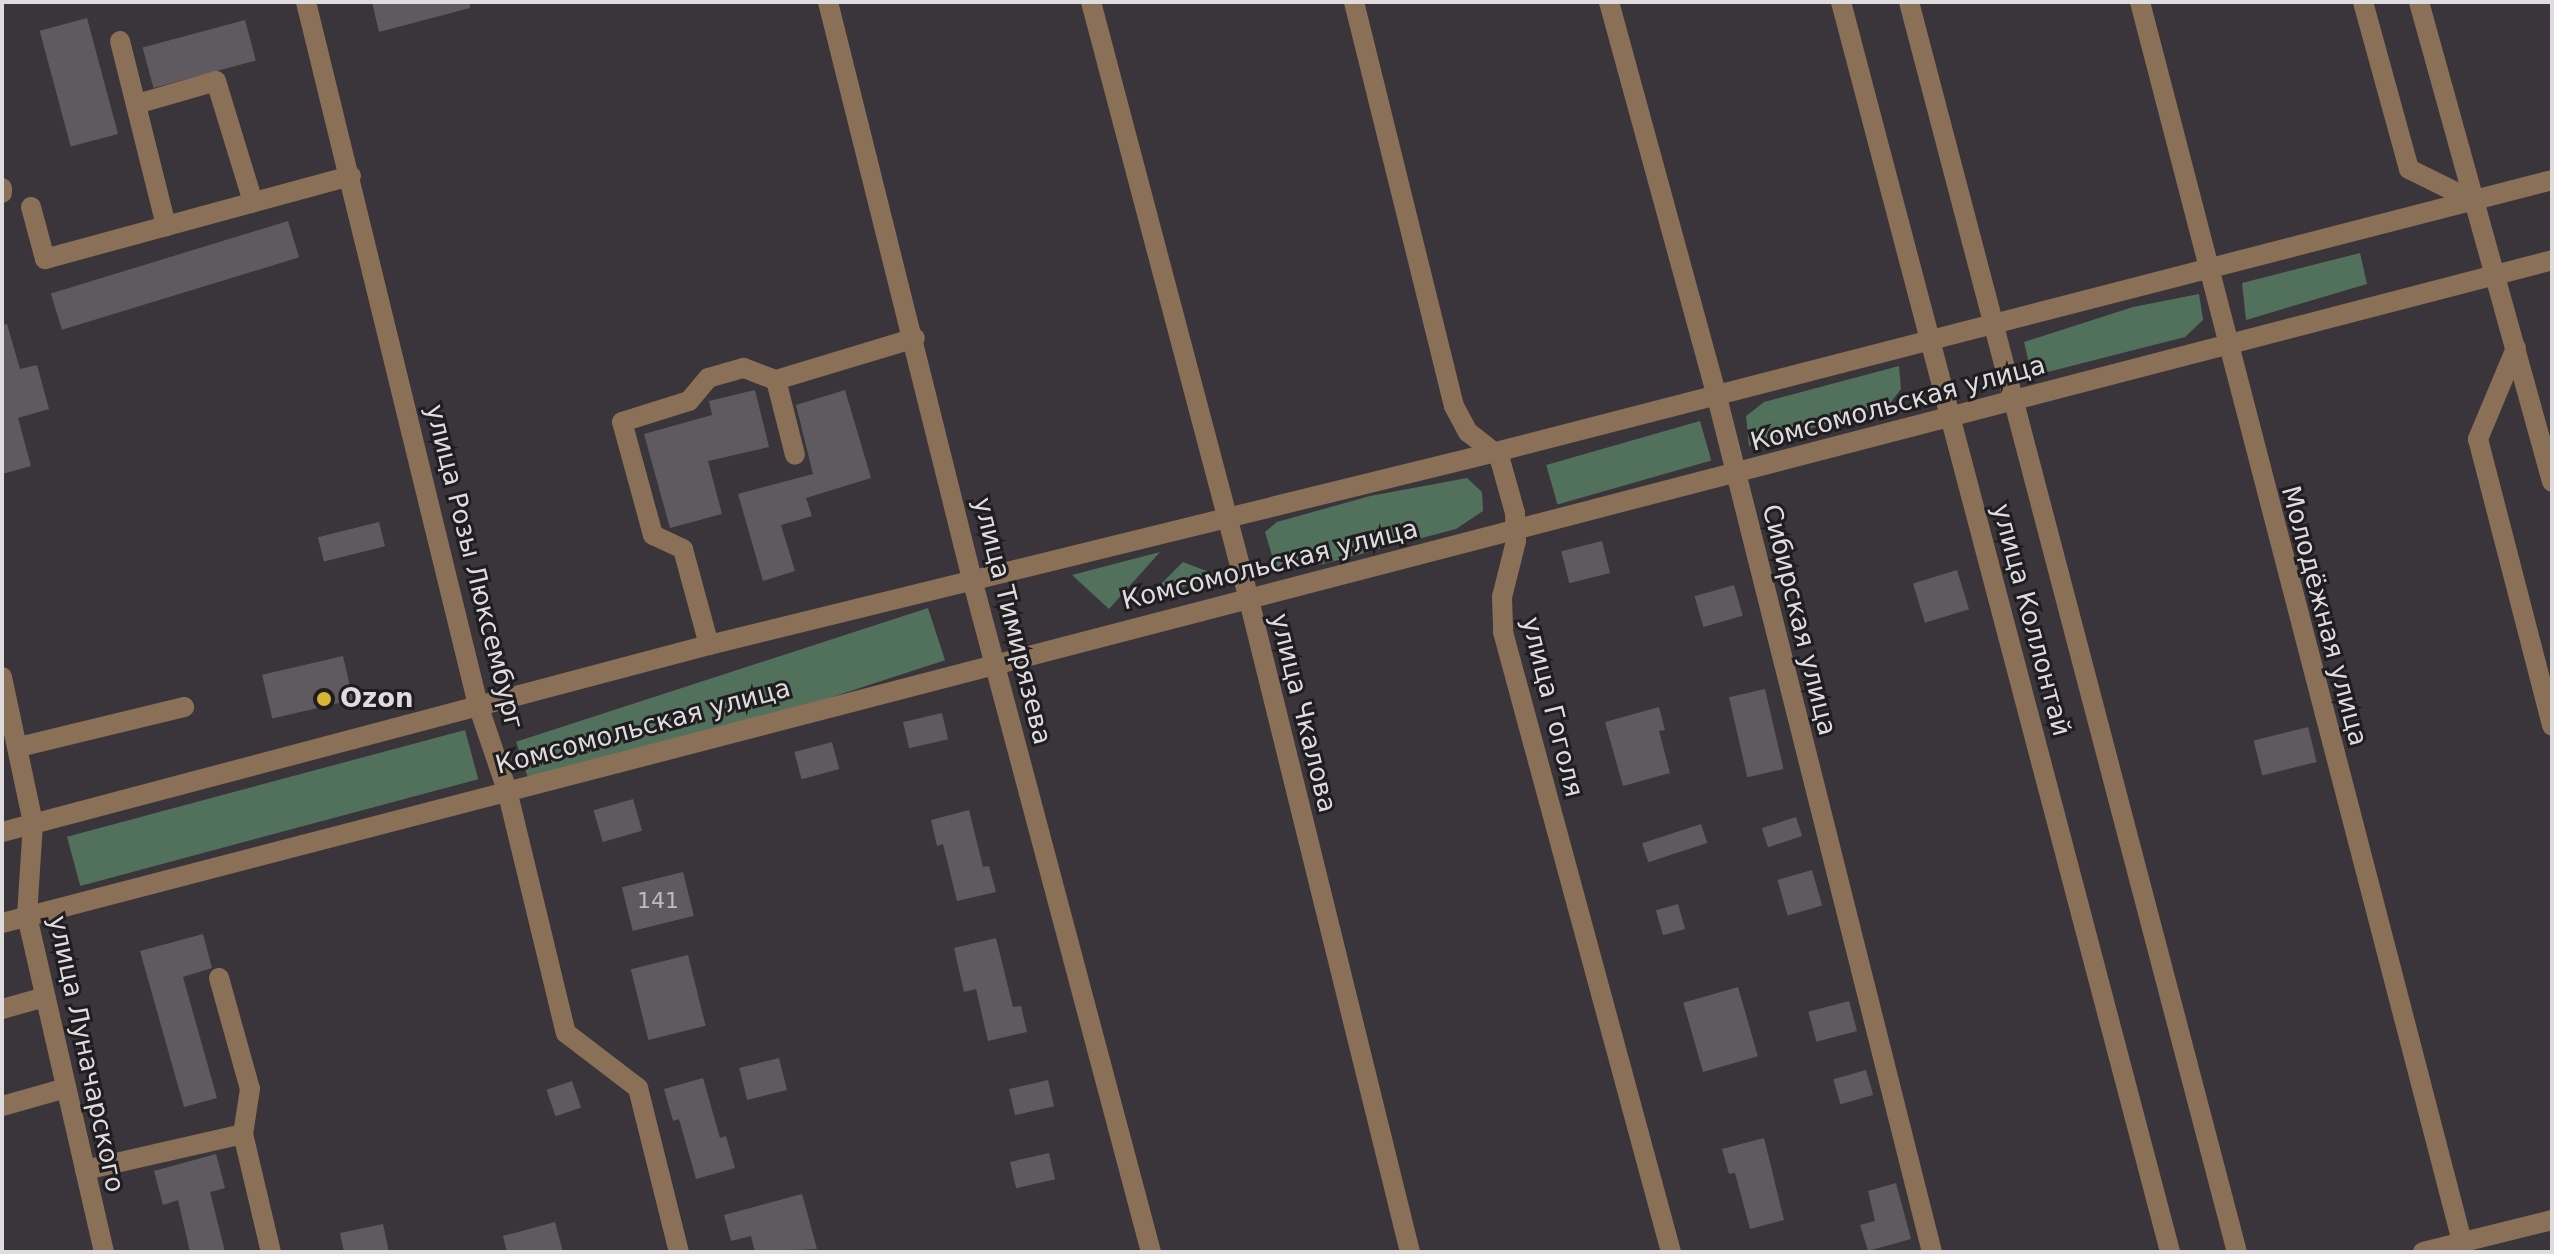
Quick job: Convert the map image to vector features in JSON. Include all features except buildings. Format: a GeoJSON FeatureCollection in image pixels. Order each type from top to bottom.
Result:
{"type":"FeatureCollection","features":[{"type":"Feature","properties":{"kind":"street","name":"улица Розы Люксембург"},"geometry":{"type":"LineString","coordinates":[[306,2],[478,705],[507,790],[566,1033],[638,1088],[679,1252]]}},
{"type":"Feature","properties":{"kind":"street","name":"улица Тимирязева"},"geometry":{"type":"LineString","coordinates":[[828,2],[915,338],[972,579],[1151,1252]]}},
{"type":"Feature","properties":{"kind":"street","name":"улица Чкалова"},"geometry":{"type":"LineString","coordinates":[[1091,2],[1248,596],[1410,1252]]}},
{"type":"Feature","properties":{"kind":"street"},"geometry":{"type":"LineString","coordinates":[[1354,2],[1454,406],[1468,432],[1496,452]]}},
{"type":"Feature","properties":{"kind":"street","name":"Сибирская улица"},"geometry":{"type":"LineString","coordinates":[[1609,2],[1716,393],[1932,1252]]}},
{"type":"Feature","properties":{"kind":"street","name":"улица Коллонтай"},"geometry":{"type":"LineString","coordinates":[[1841,2],[2170,1252]]}},
{"type":"Feature","properties":{"kind":"street","name":"улица Коллонтай"},"geometry":{"type":"LineString","coordinates":[[1909,2],[2237,1252]]}},
{"type":"Feature","properties":{"kind":"street","name":"Молодёжная улица"},"geometry":{"type":"LineString","coordinates":[[2140,2],[2211,265],[2226,346],[2462,1242]]}},
{"type":"Feature","properties":{"kind":"street"},"geometry":{"type":"LineString","coordinates":[[2363,2],[2409,169],[2472,200]]}},
{"type":"Feature","properties":{"kind":"street"},"geometry":{"type":"LineString","coordinates":[[2419,2],[2472,200],[2497,273],[2552,482]]}},
{"type":"Feature","properties":{"kind":"street"},"geometry":{"type":"LineString","coordinates":[[120,41],[166,226]]}},
{"type":"Feature","properties":{"kind":"street"},"geometry":{"type":"LineString","coordinates":[[137,104],[216,81],[253,202]]}},
{"type":"Feature","properties":{"kind":"street"},"geometry":{"type":"LineString","coordinates":[[31,207],[45,259],[351,176]]}},
{"type":"Feature","properties":{"kind":"street","name":"Комсомольская улица"},"geometry":{"type":"LineString","coordinates":[[2,832],[709,645],[1496,452],[2211,265],[2552,180]]}},
{"type":"Feature","properties":{"kind":"street","name":"Комсомольская улица"},"geometry":{"type":"LineString","coordinates":[[2,923],[1248,596],[1736,475],[2012,399],[2552,260]]}},
{"type":"Feature","properties":{"kind":"street"},"geometry":{"type":"LineString","coordinates":[[709,645],[683,549],[653,535],[622,422],[689,401],[708,378],[744,368],[776,380],[915,338]]}},
{"type":"Feature","properties":{"kind":"street"},"geometry":{"type":"LineString","coordinates":[[2516,348],[2478,439],[2552,726]]}},
{"type":"Feature","properties":{"kind":"street"},"geometry":{"type":"LineString","coordinates":[[776,380],[795,455]]}},
{"type":"Feature","properties":{"kind":"street","name":"улица Гоголя"},"geometry":{"type":"LineString","coordinates":[[1496,452],[1517,531],[1502,597],[1503,632],[1671,1252]]}},
{"type":"Feature","properties":{"kind":"street","name":"улица Луначарского"},"geometry":{"type":"LineString","coordinates":[[2,677],[7,722],[19,747],[33,823],[27,916],[104,1252]]}},
{"type":"Feature","properties":{"kind":"street"},"geometry":{"type":"LineString","coordinates":[[19,747],[184,707]]}},
{"type":"Feature","properties":{"kind":"street"},"geometry":{"type":"LineString","coordinates":[[219,978],[250,1089],[243,1134],[271,1252]]}},
{"type":"Feature","properties":{"kind":"street"},"geometry":{"type":"LineString","coordinates":[[2,1009],[45,997]]}},
{"type":"Feature","properties":{"kind":"street"},"geometry":{"type":"LineString","coordinates":[[2,1106],[66,1088]]}},
{"type":"Feature","properties":{"kind":"street"},"geometry":{"type":"LineString","coordinates":[[85,1170],[243,1134]]}},
{"type":"Feature","properties":{"kind":"street"},"geometry":{"type":"LineString","coordinates":[[2423,1252],[2552,1220]]}},
{"type":"Feature","properties":{"kind":"green space"},"geometry":{"type":"Polygon","coordinates":[[[2360,253],[2367,284],[2246,320],[2242,283],[2360,253]]]}},
{"type":"Feature","properties":{"kind":"green space"},"geometry":{"type":"Polygon","coordinates":[[[2199,294],[2203,320],[2185,337],[2032,376],[2024,342],[2133,307],[2199,294]]]}},
{"type":"Feature","properties":{"kind":"green space"},"geometry":{"type":"Polygon","coordinates":[[[1899,366],[1901,389],[1888,406],[1749,446],[1746,416],[1764,402],[1899,366]]]}},
{"type":"Feature","properties":{"kind":"green space"},"geometry":{"type":"Polygon","coordinates":[[[1700,421],[1711,460],[1557,505],[1546,465],[1700,421]]]}},
{"type":"Feature","properties":{"kind":"green space"},"geometry":{"type":"Polygon","coordinates":[[[1467,478],[1482,492],[1483,511],[1456,529],[1323,564],[1276,569],[1265,532],[1277,522],[1370,496],[1467,478]]]}},
{"type":"Feature","properties":{"kind":"green space"},"geometry":{"type":"Polygon","coordinates":[[[1160,552],[1109,609],[1072,575],[1160,552]]]}},
{"type":"Feature","properties":{"kind":"green space"},"geometry":{"type":"Polygon","coordinates":[[[1183,562],[1217,575],[1144,601],[1183,562]]]}},
{"type":"Feature","properties":{"kind":"green space"},"geometry":{"type":"Polygon","coordinates":[[[928,608],[945,660],[533,794],[516,742],[928,608]]]}},
{"type":"Feature","properties":{"kind":"green space"},"geometry":{"type":"Polygon","coordinates":[[[465,730],[478,779],[80,886],[67,837],[465,730]]]}},
{"type":"Feature","properties":{"kind":"place","name":"Ozon"},"geometry":{"type":"Point","coordinates":[324,699]}}]}
